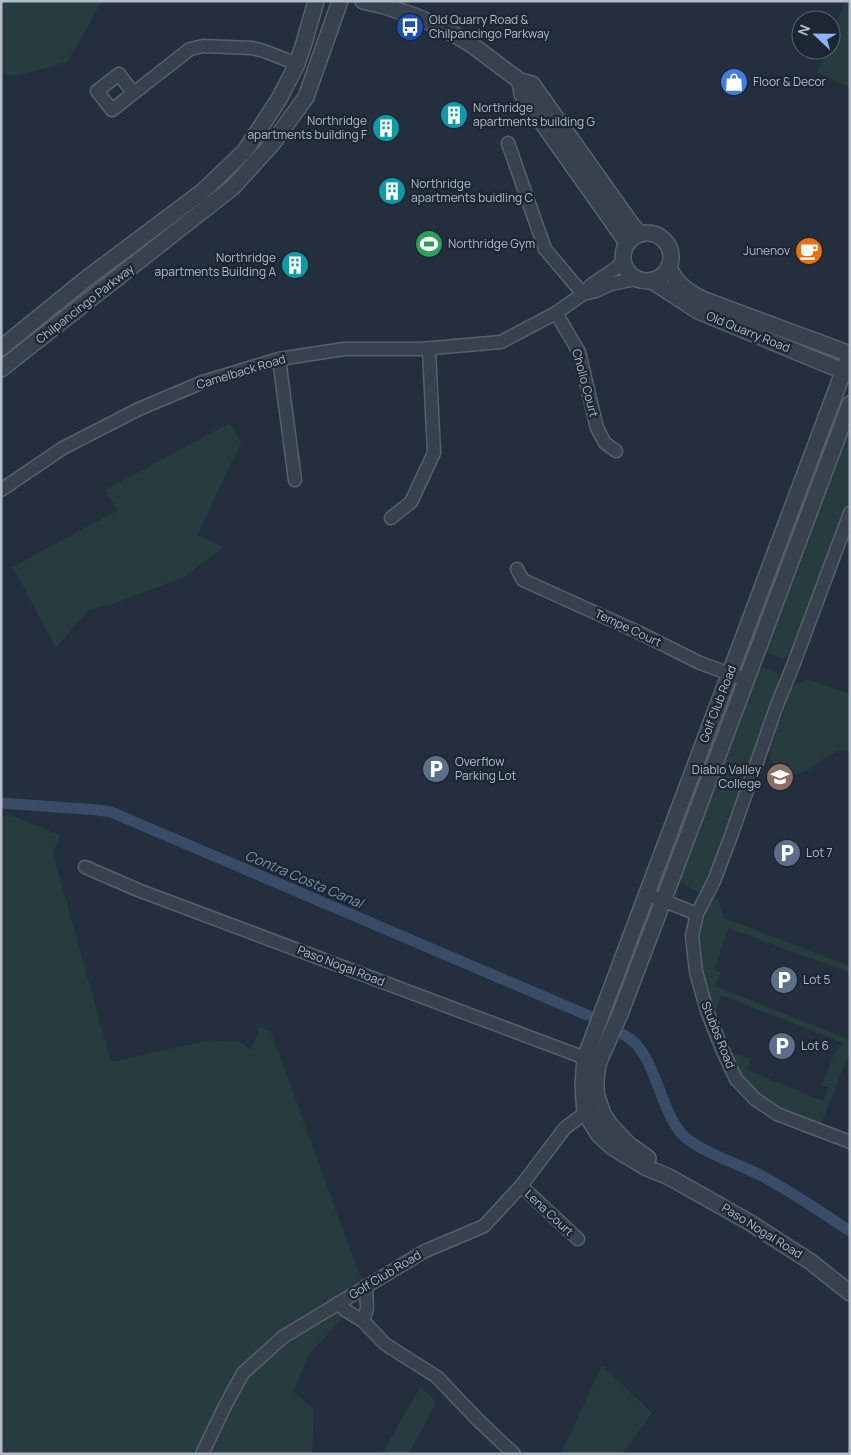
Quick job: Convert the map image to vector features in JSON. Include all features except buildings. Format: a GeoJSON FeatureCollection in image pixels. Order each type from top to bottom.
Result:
{"type":"FeatureCollection","features":[{"type":"Feature","properties":{"kind":"street","name":"Chilpancingo Parkway"},"geometry":{"type":"LineString","coordinates":[[1,348],[86,279],[202,192],[245,151],[279,99],[296,64],[316,1]]}},
{"type":"Feature","properties":{"kind":"street","name":"Chilpancingo Parkway"},"geometry":{"type":"LineString","coordinates":[[1,369],[233,187],[266,152],[306,98],[340,1]]}},
{"type":"Feature","properties":{"kind":"street"},"geometry":{"type":"LineString","coordinates":[[363,1],[415,16],[445,29],[472,45],[520,81],[532,84],[640,234],[634,236],[627,243],[622,255],[625,268],[636,279]]}},
{"type":"Feature","properties":{"kind":"street"},"geometry":{"type":"LineString","coordinates":[[133,93],[190,49],[202,46],[252,48],[296,64]]}},
{"type":"Feature","properties":{"kind":"street"},"geometry":{"type":"LineString","coordinates":[[520,81],[522,94],[627,243]]}},
{"type":"Feature","properties":{"kind":"street"},"geometry":{"type":"LineString","coordinates":[[508,143],[545,249],[583,294]]}},
{"type":"Feature","properties":{"kind":"street","name":"Old Quarry Road"},"geometry":{"type":"LineString","coordinates":[[640,234],[654,234],[664,240],[670,252],[669,266],[673,277],[680,286],[702,299],[850,354]]}},
{"type":"Feature","properties":{"kind":"street","name":"Camelback Road"},"geometry":{"type":"LineString","coordinates":[[1,490],[63,448],[139,409],[203,382],[279,359],[344,349],[429,349],[501,342],[556,313],[583,294],[623,261]]}},
{"type":"Feature","properties":{"kind":"street"},"geometry":{"type":"LineString","coordinates":[[652,281],[665,273],[669,266]]}},
{"type":"Feature","properties":{"kind":"street","name":"Old Quarry Road"},"geometry":{"type":"LineString","coordinates":[[636,279],[652,281],[698,312],[846,373]]}},
{"type":"Feature","properties":{"kind":"street","name":"Camelback Road"},"geometry":{"type":"LineString","coordinates":[[583,294],[612,284],[636,279]]}},
{"type":"Feature","properties":{"kind":"street","name":"Chollo Court"},"geometry":{"type":"LineString","coordinates":[[556,313],[579,352],[597,428],[605,443],[616,451]]}},
{"type":"Feature","properties":{"kind":"street"},"geometry":{"type":"LineString","coordinates":[[391,518],[411,502],[434,453],[429,349]]}},
{"type":"Feature","properties":{"kind":"street","name":"Golf Club Road"},"geometry":{"type":"LineString","coordinates":[[585,1113],[583,1087],[647,894],[846,373],[850,354]]}},
{"type":"Feature","properties":{"kind":"street"},"geometry":{"type":"LineString","coordinates":[[279,359],[295,480]]}},
{"type":"Feature","properties":{"kind":"street","name":"Golf Club Road"},"geometry":{"type":"LineString","coordinates":[[620,1014],[850,404]]}},
{"type":"Feature","properties":{"kind":"street","name":"Stubbs Road"},"geometry":{"type":"LineString","coordinates":[[850,513],[777,705],[714,881],[697,914],[692,936],[696,972],[707,1011],[736,1078],[756,1099],[777,1114],[850,1142]]}},
{"type":"Feature","properties":{"kind":"street","name":"Tempe Court"},"geometry":{"type":"LineString","coordinates":[[517,569],[523,580],[640,633],[700,663],[746,680]]}},
{"type":"Feature","properties":{"kind":"street","name":"Paso Nogal Road"},"geometry":{"type":"LineString","coordinates":[[85,866],[138,890],[592,1061]]}},
{"type":"Feature","properties":{"kind":"street"},"geometry":{"type":"LineString","coordinates":[[647,894],[697,914]]}},
{"type":"Feature","properties":{"kind":"street","name":"Paso Nogal Road"},"geometry":{"type":"LineString","coordinates":[[620,1014],[592,1061],[600,1108],[611,1126],[627,1143],[651,1160],[669,1177]]}},
{"type":"Feature","properties":{"kind":"street","name":"Golf Club Road"},"geometry":{"type":"LineString","coordinates":[[202,1454],[243,1373],[283,1337],[425,1251],[484,1226],[521,1186],[565,1128],[585,1113],[600,1108]]}},
{"type":"Feature","properties":{"kind":"street","name":"Paso Nogal Road"},"geometry":{"type":"LineString","coordinates":[[585,1113],[599,1135],[612,1147],[647,1168],[669,1177],[735,1214],[804,1257],[850,1293]]}},
{"type":"Feature","properties":{"kind":"street","name":"Lena Court"},"geometry":{"type":"LineString","coordinates":[[521,1186],[578,1239]]}},
{"type":"Feature","properties":{"kind":"street"},"geometry":{"type":"LineString","coordinates":[[363,1321],[367,1309],[366,1286]]}},
{"type":"Feature","properties":{"kind":"street"},"geometry":{"type":"LineString","coordinates":[[338,1303],[345,1310],[363,1321],[385,1344],[437,1377],[514,1454]]}},
{"type":"Feature","properties":{"kind":"green space"},"geometry":{"type":"Polygon","coordinates":[[[1,1],[102,1],[67,62],[16,76],[1,74],[1,1]]]}},
{"type":"Feature","properties":{"kind":"green space"},"geometry":{"type":"Polygon","coordinates":[[[845,1],[850,1],[850,87],[817,73],[822,60],[841,60],[841,11],[845,1]]]}},
{"type":"Feature","properties":{"kind":"green space"},"geometry":{"type":"Polygon","coordinates":[[[850,404],[850,513],[804,636],[783,659],[758,649],[850,404]]]}},
{"type":"Feature","properties":{"kind":"green space"},"geometry":{"type":"Polygon","coordinates":[[[230,423],[241,443],[197,535],[224,547],[184,577],[116,603],[88,610],[56,648],[13,567],[118,510],[105,490],[230,423]]]}},
{"type":"Feature","properties":{"kind":"green space"},"geometry":{"type":"Polygon","coordinates":[[[752,663],[776,672],[783,691],[707,896],[690,888],[673,875],[752,663]]]}},
{"type":"Feature","properties":{"kind":"green space"},"geometry":{"type":"Polygon","coordinates":[[[808,679],[850,694],[850,750],[836,752],[806,771],[792,775],[782,775],[770,759],[771,745],[792,688],[796,684],[808,679]]]}},
{"type":"Feature","properties":{"kind":"green space"},"geometry":{"type":"Polygon","coordinates":[[[10,815],[60,835],[53,854],[111,1062],[210,1040],[240,1042],[251,1050],[260,1027],[271,1032],[357,1269],[366,1286],[339,1303],[345,1310],[338,1314],[343,1318],[310,1353],[293,1391],[314,1409],[312,1454],[1,1454],[1,816],[10,815]]]}},
{"type":"Feature","properties":{"kind":"green space"},"geometry":{"type":"Polygon","coordinates":[[[707,896],[719,900],[724,918],[850,966],[850,973],[728,928],[714,970],[721,973],[715,986],[850,1040],[850,1050],[819,1130],[755,1099],[722,1049],[750,1059],[747,1070],[823,1101],[829,1087],[822,1086],[833,1056],[843,1043],[721,995],[716,1011],[707,1011],[692,936],[707,896]]]}},
{"type":"Feature","properties":{"kind":"green space"},"geometry":{"type":"Polygon","coordinates":[[[602,1365],[652,1413],[622,1454],[561,1454],[602,1365]]]}},
{"type":"Feature","properties":{"kind":"green space"},"geometry":{"type":"Polygon","coordinates":[[[420,1387],[436,1402],[409,1454],[382,1454],[420,1387]]]}},
{"type":"Feature","properties":{"kind":"waterway","name":"Contra Costa Canal"},"geometry":{"type":"LineString","coordinates":[[1,803],[111,812],[587,1015]]}},
{"type":"Feature","properties":{"kind":"waterway","name":"Contra Costa Canal"},"geometry":{"type":"LineString","coordinates":[[624,1035],[634,1042],[643,1053],[667,1109],[681,1133],[688,1140],[773,1182],[850,1231]]}},
{"type":"Feature","properties":{"kind":"place","name":"Old Quarry Road & Chilpancingo Parkway"},"geometry":{"type":"Point","coordinates":[410,27]}},
{"type":"Feature","properties":{"kind":"place","name":"Floor & Decor"},"geometry":{"type":"Point","coordinates":[734,82]}},
{"type":"Feature","properties":{"kind":"place","name":"Northridge apartments building G"},"geometry":{"type":"Point","coordinates":[454,115]}},
{"type":"Feature","properties":{"kind":"place","name":"Northridge apartments building F"},"geometry":{"type":"Point","coordinates":[386,128]}},
{"type":"Feature","properties":{"kind":"place","name":"Northridge apartments buidling C"},"geometry":{"type":"Point","coordinates":[392,191]}},
{"type":"Feature","properties":{"kind":"place","name":"Northridge Gym"},"geometry":{"type":"Point","coordinates":[429,244]}},
{"type":"Feature","properties":{"kind":"place","name":"Junenov"},"geometry":{"type":"Point","coordinates":[809,251]}},
{"type":"Feature","properties":{"kind":"place","name":"Northridge apartments Building A"},"geometry":{"type":"Point","coordinates":[295,265]}},
{"type":"Feature","properties":{"kind":"place","name":"Overflow Parking Lot"},"geometry":{"type":"Point","coordinates":[436,769]}},
{"type":"Feature","properties":{"kind":"place","name":"Diablo Valley College"},"geometry":{"type":"Point","coordinates":[780,777]}},
{"type":"Feature","properties":{"kind":"place","name":"Lot 7"},"geometry":{"type":"Point","coordinates":[787,853]}},
{"type":"Feature","properties":{"kind":"place","name":"Lot 5"},"geometry":{"type":"Point","coordinates":[784,980]}},
{"type":"Feature","properties":{"kind":"place","name":"Lot 6"},"geometry":{"type":"Point","coordinates":[782,1046]}}]}
